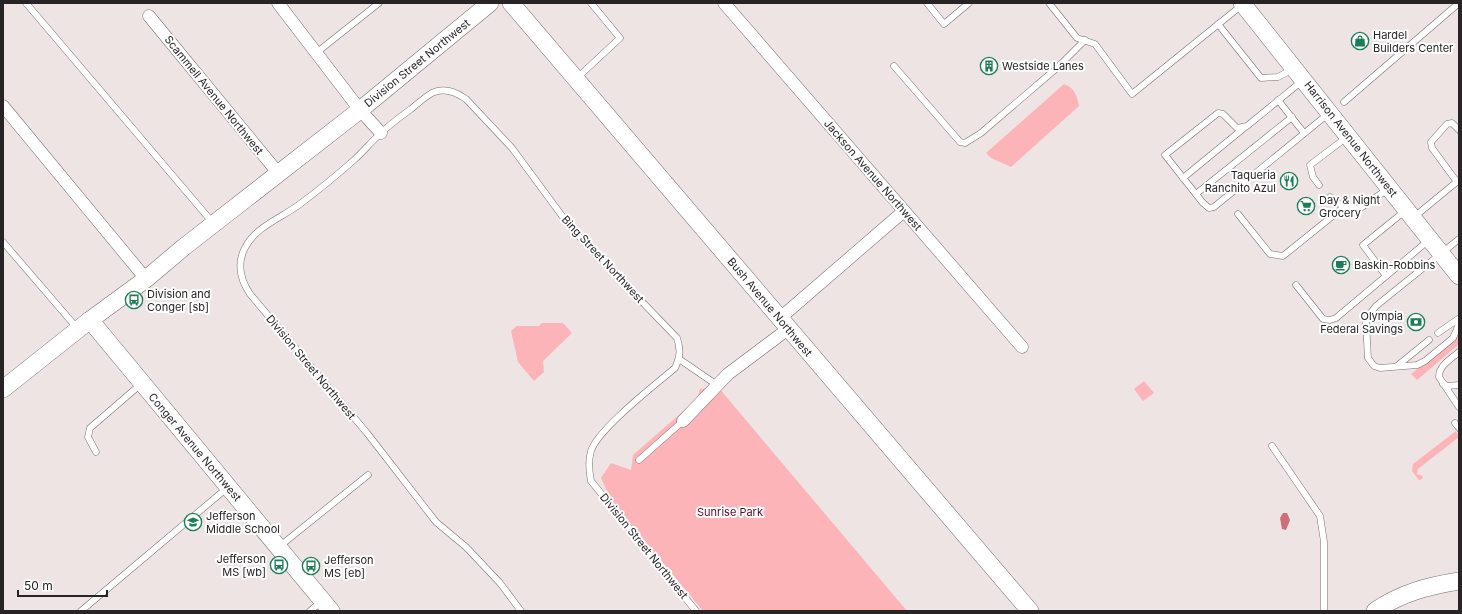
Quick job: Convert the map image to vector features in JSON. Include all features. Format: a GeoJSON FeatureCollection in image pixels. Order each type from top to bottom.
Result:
{"type":"FeatureCollection","features":[{"type":"Feature","properties":{"kind":"street"},"geometry":{"type":"LineString","coordinates":[[278,3],[360,110],[381,133]]}},
{"type":"Feature","properties":{"kind":"street","name":"Division Street Northwest"},"geometry":{"type":"LineString","coordinates":[[6,382],[146,279],[360,110],[490,3]]}},
{"type":"Feature","properties":{"kind":"street","name":"Bush Avenue Northwest"},"geometry":{"type":"LineString","coordinates":[[511,3],[1030,611]]}},
{"type":"Feature","properties":{"kind":"street","name":"Jackson Avenue Northwest"},"geometry":{"type":"LineString","coordinates":[[724,3],[1022,347]]}},
{"type":"Feature","properties":{"kind":"street","name":"Harrison Avenue Northwest"},"geometry":{"type":"LineString","coordinates":[[1242,4],[1459,276]]}},
{"type":"Feature","properties":{"kind":"street","name":"Scammell Avenue Northwest"},"geometry":{"type":"LineString","coordinates":[[150,16],[279,174]]}},
{"type":"Feature","properties":{"kind":"street"},"geometry":{"type":"LineString","coordinates":[[3,106],[146,279]]}},
{"type":"Feature","properties":{"kind":"street"},"geometry":{"type":"LineString","coordinates":[[683,421],[728,374],[784,324],[904,211]]}},
{"type":"Feature","properties":{"kind":"street","name":"Conger Avenue Northwest"},"geometry":{"type":"LineString","coordinates":[[84,325],[143,383],[279,547],[321,607]]}},
{"type":"Feature","properties":{"kind":"street"},"geometry":{"type":"LineString","coordinates":[[1375,611],[1407,593],[1429,586],[1459,581]]}},
{"type":"Feature","properties":{"kind":"lane"},"geometry":{"type":"LineString","coordinates":[[26,3],[214,224]]}},
{"type":"Feature","properties":{"kind":"lane"},"geometry":{"type":"LineString","coordinates":[[316,53],[379,3]]}},
{"type":"Feature","properties":{"kind":"lane"},"geometry":{"type":"LineString","coordinates":[[576,79],[620,38],[591,3]]}},
{"type":"Feature","properties":{"kind":"lane"},"geometry":{"type":"LineString","coordinates":[[927,3],[944,24],[969,3]]}},
{"type":"Feature","properties":{"kind":"lane"},"geometry":{"type":"LineString","coordinates":[[1049,3],[1077,38],[1095,44],[1132,94],[1242,4]]}},
{"type":"Feature","properties":{"kind":"lane"},"geometry":{"type":"LineString","coordinates":[[1344,102],[1459,3]]}},
{"type":"Feature","properties":{"kind":"lane"},"geometry":{"type":"LineString","coordinates":[[1218,24],[1262,78],[1299,74]]}},
{"type":"Feature","properties":{"kind":"lane"},"geometry":{"type":"LineString","coordinates":[[894,66],[960,142],[965,144],[981,133],[1052,72],[1085,40]]}},
{"type":"Feature","properties":{"kind":"lane"},"geometry":{"type":"LineString","coordinates":[[1183,178],[1278,100],[1299,74]]}},
{"type":"Feature","properties":{"kind":"lane","name":"Bing Street Northwest"},"geometry":{"type":"LineString","coordinates":[[381,133],[432,93],[442,90],[458,93],[512,148],[571,228],[677,338],[680,348],[679,359]]}},
{"type":"Feature","properties":{"kind":"lane"},"geometry":{"type":"LineString","coordinates":[[1278,100],[1304,133]]}},
{"type":"Feature","properties":{"kind":"lane"},"geometry":{"type":"LineString","coordinates":[[1247,126],[1237,128],[1223,114],[1218,113],[1207,120],[1165,155],[1209,208],[1219,205],[1329,112]]}},
{"type":"Feature","properties":{"kind":"lane"},"geometry":{"type":"LineString","coordinates":[[1196,194],[1292,117]]}},
{"type":"Feature","properties":{"kind":"lane"},"geometry":{"type":"LineString","coordinates":[[1386,276],[1363,245],[1458,181],[1432,148],[1431,142],[1447,124],[1452,122],[1459,130]]}},
{"type":"Feature","properties":{"kind":"lane","name":"Division Street Northwest"},"geometry":{"type":"LineString","coordinates":[[381,133],[355,160],[299,205],[262,228],[246,245],[240,264],[243,283],[250,294],[367,433],[436,522],[466,546],[500,583],[521,611]]}},
{"type":"Feature","properties":{"kind":"lane"},"geometry":{"type":"LineString","coordinates":[[1319,185],[1313,177],[1310,165],[1348,136]]}},
{"type":"Feature","properties":{"kind":"lane"},"geometry":{"type":"LineString","coordinates":[[1330,197],[1334,202],[1359,209],[1389,188]]}},
{"type":"Feature","properties":{"kind":"lane"},"geometry":{"type":"LineString","coordinates":[[1238,214],[1270,254],[1283,256],[1345,206]]}},
{"type":"Feature","properties":{"kind":"lane"},"geometry":{"type":"LineString","coordinates":[[1296,285],[1323,319],[1330,320],[1336,318],[1430,239]]}},
{"type":"Feature","properties":{"kind":"lane"},"geometry":{"type":"LineString","coordinates":[[1459,239],[1376,306],[1369,315],[1366,323],[1368,358],[1374,366],[1380,368],[1417,365],[1425,361],[1453,338],[1459,319]]}},
{"type":"Feature","properties":{"kind":"lane"},"geometry":{"type":"LineString","coordinates":[[3,242],[84,325]]}},
{"type":"Feature","properties":{"kind":"lane"},"geometry":{"type":"LineString","coordinates":[[1438,333],[1459,319]]}},
{"type":"Feature","properties":{"kind":"lane"},"geometry":{"type":"LineString","coordinates":[[1395,367],[1430,340]]}},
{"type":"Feature","properties":{"kind":"lane"},"geometry":{"type":"LineString","coordinates":[[1459,352],[1439,371],[1442,383],[1459,407]]}},
{"type":"Feature","properties":{"kind":"lane"},"geometry":{"type":"LineString","coordinates":[[679,359],[717,385]]}},
{"type":"Feature","properties":{"kind":"lane","name":"Division Street Northwest"},"geometry":{"type":"LineString","coordinates":[[679,359],[675,368],[602,433],[596,441],[589,461],[591,481],[696,611]]}},
{"type":"Feature","properties":{"kind":"lane"},"geometry":{"type":"LineString","coordinates":[[96,452],[88,437],[90,428],[143,383]]}},
{"type":"Feature","properties":{"kind":"lane"},"geometry":{"type":"LineString","coordinates":[[1442,383],[1448,386],[1459,385]]}},
{"type":"Feature","properties":{"kind":"lane"},"geometry":{"type":"LineString","coordinates":[[639,460],[683,421]]}},
{"type":"Feature","properties":{"kind":"lane"},"geometry":{"type":"LineString","coordinates":[[1272,446],[1320,516],[1324,542],[1324,611]]}},
{"type":"Feature","properties":{"kind":"lane"},"geometry":{"type":"LineString","coordinates":[[279,547],[368,475]]}},
{"type":"Feature","properties":{"kind":"lane"},"geometry":{"type":"LineString","coordinates":[[81,611],[229,487]]}},
{"type":"Feature","properties":{"kind":"green space"},"geometry":{"type":"Polygon","coordinates":[[[1064,84],[1073,90],[1079,106],[1011,167],[991,158],[986,153],[1064,84]]]}},
{"type":"Feature","properties":{"kind":"green space"},"geometry":{"type":"Polygon","coordinates":[[[542,323],[563,323],[572,333],[543,361],[544,372],[534,381],[518,362],[511,331],[517,326],[539,326],[542,323]]]}},
{"type":"Feature","properties":{"kind":"green space"},"geometry":{"type":"Polygon","coordinates":[[[1459,336],[1459,344],[1417,380],[1411,374],[1459,336]]]}},
{"type":"Feature","properties":{"kind":"green space"},"geometry":{"type":"Polygon","coordinates":[[[1144,381],[1154,393],[1143,401],[1134,389],[1144,381]]]}},
{"type":"Feature","properties":{"kind":"green space","name":"Sunrise Park"},"geometry":{"type":"Polygon","coordinates":[[[718,387],[907,611],[703,611],[611,500],[601,478],[611,463],[631,470],[633,455],[697,399],[700,389],[718,387]]]}},
{"type":"Feature","properties":{"kind":"green space"},"geometry":{"type":"Polygon","coordinates":[[[1456,431],[1459,437],[1418,469],[1417,474],[1423,476],[1422,479],[1419,480],[1412,471],[1413,464],[1456,431]]]}},
{"type":"Feature","properties":{"kind":"shaded area"},"geometry":{"type":"Polygon","coordinates":[[[1283,513],[1287,513],[1290,520],[1286,530],[1282,529],[1280,518],[1283,513]]]}},
{"type":"Feature","properties":{"kind":"place","name":"Hardel Builders Center"},"geometry":{"type":"Point","coordinates":[1360,41]}},
{"type":"Feature","properties":{"kind":"place","name":"Westside Lanes"},"geometry":{"type":"Point","coordinates":[989,66]}},
{"type":"Feature","properties":{"kind":"place","name":"Taqueria Ranchito Azul"},"geometry":{"type":"Point","coordinates":[1289,181]}},
{"type":"Feature","properties":{"kind":"place","name":"Day & Night Grocery"},"geometry":{"type":"Point","coordinates":[1306,206]}},
{"type":"Feature","properties":{"kind":"place","name":"Baskin-Robbins"},"geometry":{"type":"Point","coordinates":[1341,265]}},
{"type":"Feature","properties":{"kind":"place","name":"Division and Conger [sb]"},"geometry":{"type":"Point","coordinates":[134,300]}},
{"type":"Feature","properties":{"kind":"place","name":"Olympia Federal Savings"},"geometry":{"type":"Point","coordinates":[1416,322]}},
{"type":"Feature","properties":{"kind":"place","name":"Jefferson Middle School"},"geometry":{"type":"Point","coordinates":[193,522]}},
{"type":"Feature","properties":{"kind":"place","name":"Jefferson MS [wb]"},"geometry":{"type":"Point","coordinates":[279,565]}},
{"type":"Feature","properties":{"kind":"place","name":"Jefferson MS [eb]"},"geometry":{"type":"Point","coordinates":[311,566]}}]}
